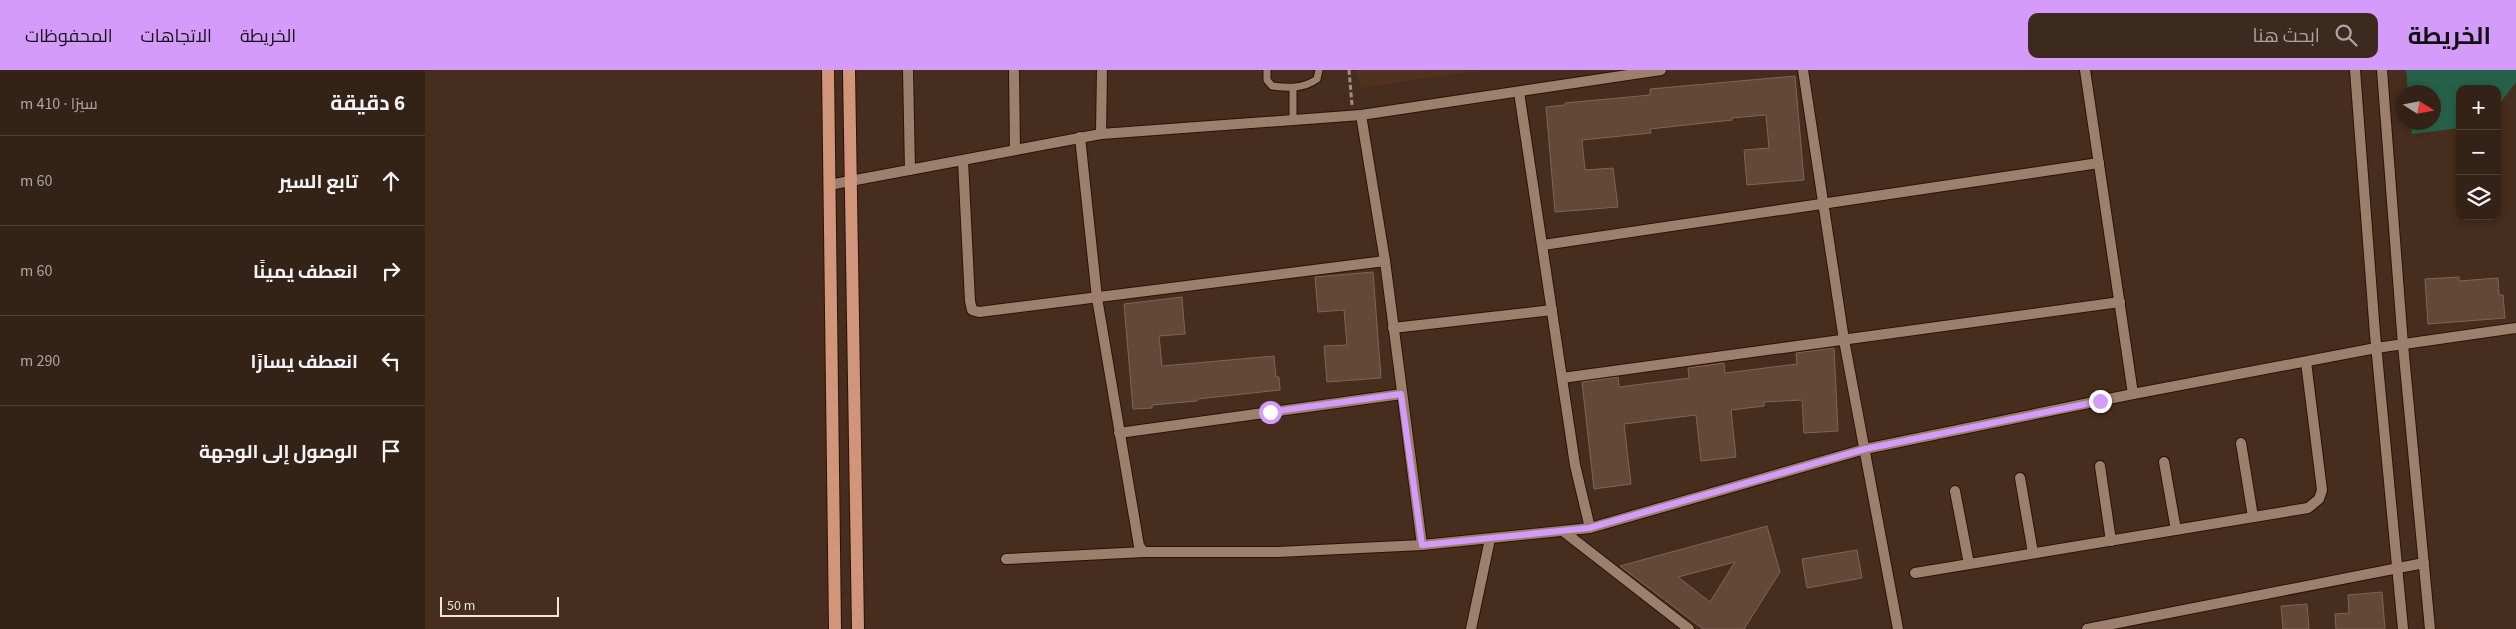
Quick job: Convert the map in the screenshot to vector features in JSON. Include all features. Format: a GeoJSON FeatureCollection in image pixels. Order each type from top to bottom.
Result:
{"type":"FeatureCollection","features":[{"type":"Feature","properties":{"kind":"main road"},"geometry":{"type":"LineString","coordinates":[[828,70],[835,629]]}},
{"type":"Feature","properties":{"kind":"main road"},"geometry":{"type":"LineString","coordinates":[[849,70],[849,183],[858,629]]}},
{"type":"Feature","properties":{"kind":"street"},"geometry":{"type":"LineString","coordinates":[[908,70],[910,170]]}},
{"type":"Feature","properties":{"kind":"street"},"geometry":{"type":"LineString","coordinates":[[1015,70],[1015,149]]}},
{"type":"Feature","properties":{"kind":"street"},"geometry":{"type":"LineString","coordinates":[[1101,134],[1102,70]]}},
{"type":"Feature","properties":{"kind":"street"},"geometry":{"type":"LineString","coordinates":[[829,185],[849,183],[1015,149],[1101,134],[1357,115],[1661,70]]}},
{"type":"Feature","properties":{"kind":"street"},"geometry":{"type":"LineString","coordinates":[[1803,70],[1844,340],[1898,629]]}},
{"type":"Feature","properties":{"kind":"street"},"geometry":{"type":"LineString","coordinates":[[2085,70],[2133,394]]}},
{"type":"Feature","properties":{"kind":"street"},"geometry":{"type":"LineString","coordinates":[[2355,70],[2376,348],[2403,629]]}},
{"type":"Feature","properties":{"kind":"street"},"geometry":{"type":"LineString","coordinates":[[2382,70],[2403,345],[2431,629]]}},
{"type":"Feature","properties":{"kind":"street"},"geometry":{"type":"LineString","coordinates":[[1519,92],[1575,465],[1589,528]]}},
{"type":"Feature","properties":{"kind":"street"},"geometry":{"type":"LineString","coordinates":[[1357,115],[1385,261],[1422,545]]}},
{"type":"Feature","properties":{"kind":"street"},"geometry":{"type":"LineString","coordinates":[[1080,137],[1097,298],[1139,546],[1143,552]]}},
{"type":"Feature","properties":{"kind":"street"},"geometry":{"type":"LineString","coordinates":[[963,161],[970,301],[972,310],[979,312],[1385,261]]}},
{"type":"Feature","properties":{"kind":"street"},"geometry":{"type":"LineString","coordinates":[[1543,245],[2099,163]]}},
{"type":"Feature","properties":{"kind":"street"},"geometry":{"type":"LineString","coordinates":[[1562,378],[2120,302]]}},
{"type":"Feature","properties":{"kind":"street"},"geometry":{"type":"LineString","coordinates":[[1393,328],[1552,310]]}},
{"type":"Feature","properties":{"kind":"street"},"geometry":{"type":"LineString","coordinates":[[1006,559],[1143,552],[1278,552],[1422,545],[1589,528],[1865,449],[2133,394],[2376,348],[2516,328]]}},
{"type":"Feature","properties":{"kind":"street"},"geometry":{"type":"LineString","coordinates":[[1915,573],[2308,508],[2321,495],[2323,490],[2306,362]]}},
{"type":"Feature","properties":{"kind":"street"},"geometry":{"type":"LineString","coordinates":[[1119,434],[1401,394]]}},
{"type":"Feature","properties":{"kind":"street"},"geometry":{"type":"LineString","coordinates":[[2241,443],[2253,517]]}},
{"type":"Feature","properties":{"kind":"street"},"geometry":{"type":"LineString","coordinates":[[2164,462],[2176,530]]}},
{"type":"Feature","properties":{"kind":"street"},"geometry":{"type":"LineString","coordinates":[[2100,466],[2111,540]]}},
{"type":"Feature","properties":{"kind":"street"},"geometry":{"type":"LineString","coordinates":[[2019,478],[2033,553]]}},
{"type":"Feature","properties":{"kind":"street"},"geometry":{"type":"LineString","coordinates":[[1955,491],[1969,564]]}},
{"type":"Feature","properties":{"kind":"street"},"geometry":{"type":"LineString","coordinates":[[1563,531],[1689,629]]}},
{"type":"Feature","properties":{"kind":"street"},"geometry":{"type":"LineString","coordinates":[[1471,629],[1489,539]]}},
{"type":"Feature","properties":{"kind":"street"},"geometry":{"type":"LineString","coordinates":[[2087,629],[2424,563]]}},
{"type":"Feature","properties":{"kind":"lane"},"geometry":{"type":"LineString","coordinates":[[1267,70],[1267,80],[1273,86],[1293,88],[1313,82],[1317,79],[1319,70]]}},
{"type":"Feature","properties":{"kind":"lane"},"geometry":{"type":"LineString","coordinates":[[1293,88],[1293,120]]}},
{"type":"Feature","properties":{"kind":"path"},"geometry":{"type":"LineString","coordinates":[[1349,70],[1357,115]]}},
{"type":"Feature","properties":{"kind":"shaded area"},"geometry":{"type":"Polygon","coordinates":[[[1357,70],[1482,70],[1360,88],[1357,70]]]}},
{"type":"Feature","properties":{"kind":"green space"},"geometry":{"type":"Polygon","coordinates":[[[2406,70],[2516,70],[2516,82],[2501,102],[2501,85],[2456,85],[2456,128],[2412,134],[2412,130],[2441,130],[2441,85],[2407,85],[2406,70]]]}},
{"type":"Feature","properties":{"kind":"building"},"geometry":{"type":"Polygon","coordinates":[[[1795,76],[1804,180],[1747,185],[1744,150],[1769,148],[1766,115],[1732,118],[1732,120],[1650,129],[1651,133],[1582,140],[1585,170],[1613,168],[1618,207],[1555,212],[1546,107],[1565,105],[1565,103],[1650,95],[1650,89],[1795,76]]]}},
{"type":"Feature","properties":{"kind":"building"},"geometry":{"type":"Polygon","coordinates":[[[1373,272],[1381,378],[1327,382],[1324,346],[1347,345],[1344,310],[1318,312],[1315,277],[1373,272]]]}},
{"type":"Feature","properties":{"kind":"building"},"geometry":{"type":"Polygon","coordinates":[[[2459,277],[2459,281],[2498,278],[2499,295],[2503,295],[2505,318],[2428,324],[2425,279],[2459,277]]]}},
{"type":"Feature","properties":{"kind":"building"},"geometry":{"type":"Polygon","coordinates":[[[1182,297],[1185,334],[1159,336],[1162,366],[1274,356],[1276,377],[1279,377],[1280,390],[1197,399],[1197,401],[1152,405],[1152,408],[1133,409],[1124,304],[1182,297]]]}},
{"type":"Feature","properties":{"kind":"building"},"geometry":{"type":"Polygon","coordinates":[[[1834,348],[1838,431],[1804,433],[1802,400],[1764,402],[1764,406],[1731,410],[1736,457],[1701,461],[1696,415],[1624,424],[1631,484],[1594,489],[1582,382],[1618,377],[1619,387],[1689,378],[1688,368],[1724,363],[1725,373],[1797,364],[1796,353],[1834,348]]]}},
{"type":"Feature","properties":{"kind":"building"},"geometry":{"type":"Polygon","coordinates":[[[1767,526],[1780,572],[1744,629],[1703,629],[1620,566],[1767,526]],[[1735,562],[1678,577],[1710,602],[1735,562]]]}},
{"type":"Feature","properties":{"kind":"building"},"geometry":{"type":"Polygon","coordinates":[[[1857,550],[1862,578],[1807,588],[1802,559],[1857,550]]]}},
{"type":"Feature","properties":{"kind":"building"},"geometry":{"type":"Polygon","coordinates":[[[2382,592],[2385,629],[2336,629],[2335,614],[2349,613],[2348,595],[2382,592]]]}},
{"type":"Feature","properties":{"kind":"building"},"geometry":{"type":"Polygon","coordinates":[[[2307,604],[2309,629],[2283,629],[2281,606],[2307,604]]]}},
{"type":"Feature","properties":{"kind":"route"},"geometry":{"type":"LineString","coordinates":[[1270,412],[1401,394],[1422,545],[1589,528],[1865,449],[2100,401]]}}]}
